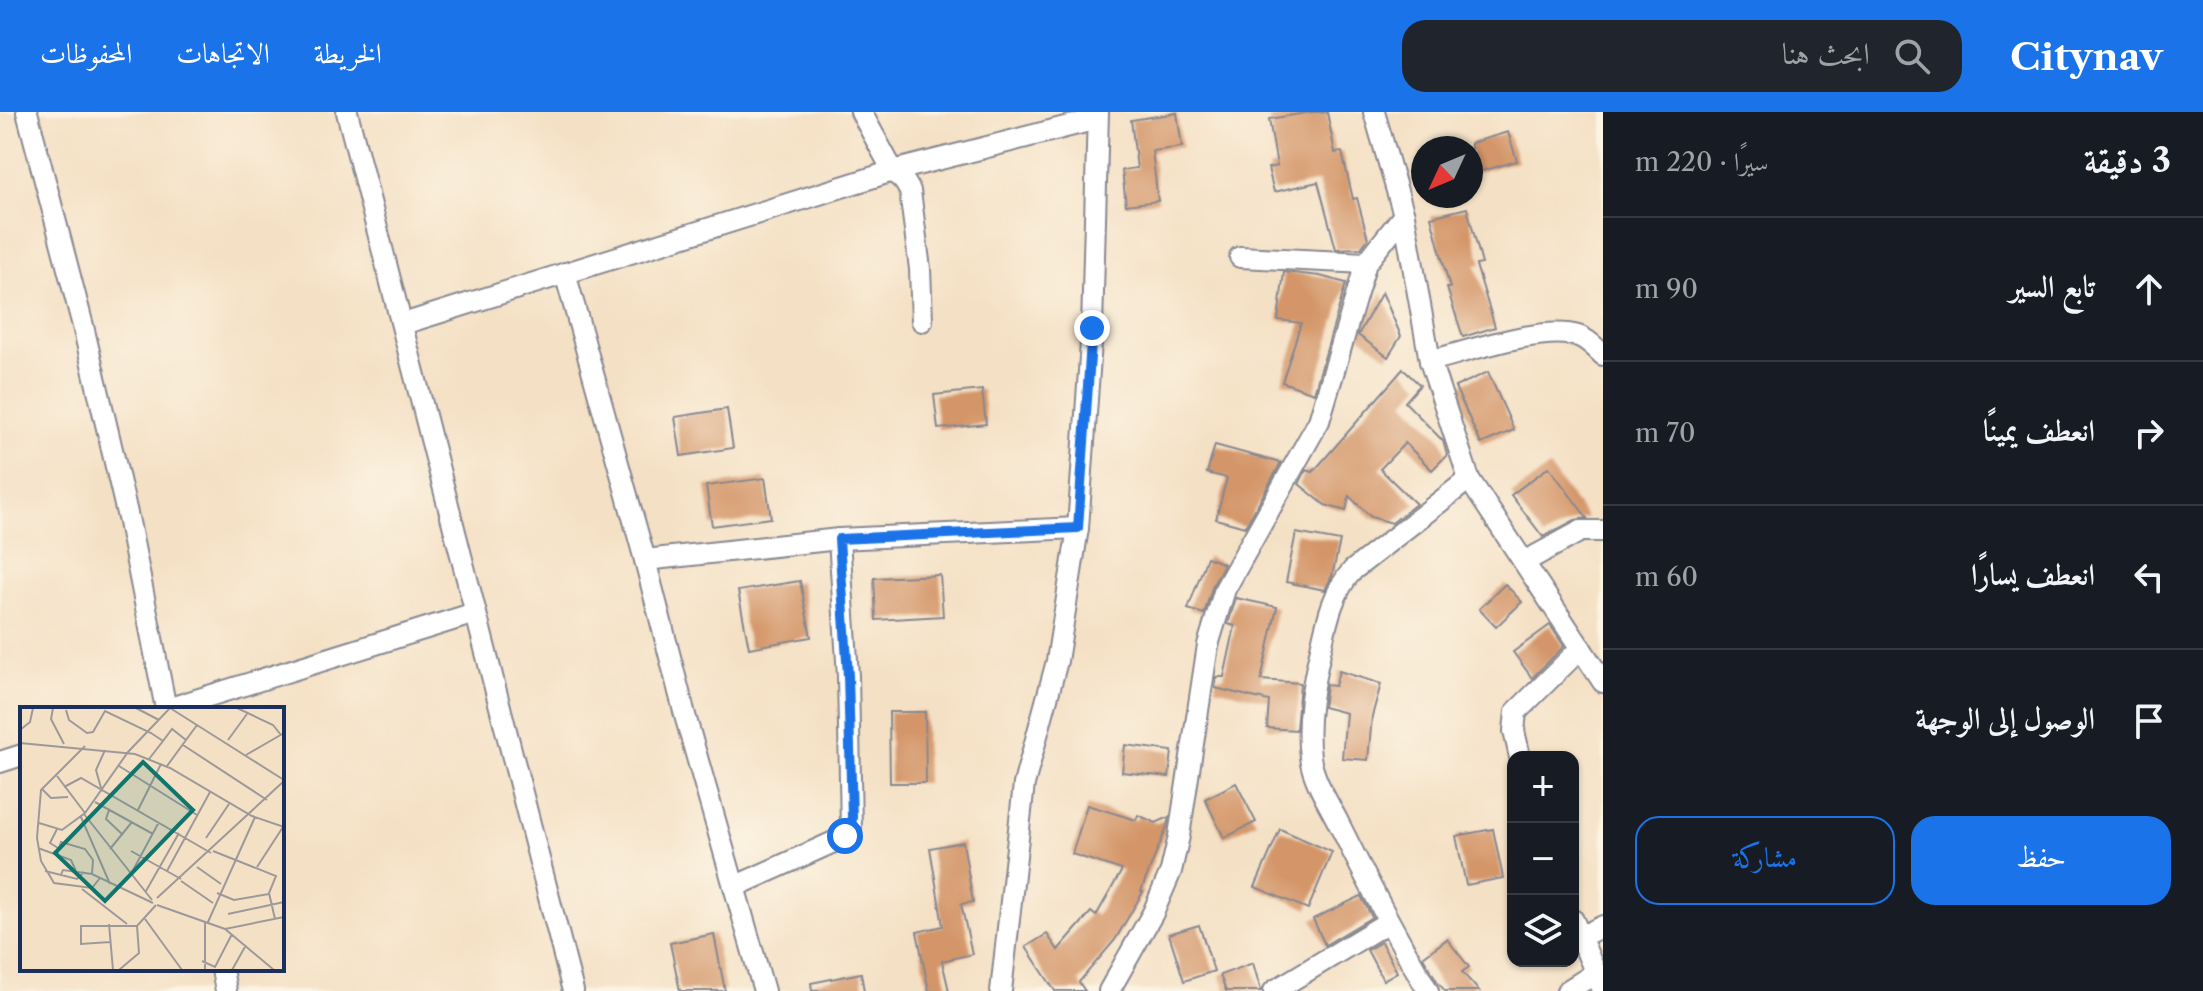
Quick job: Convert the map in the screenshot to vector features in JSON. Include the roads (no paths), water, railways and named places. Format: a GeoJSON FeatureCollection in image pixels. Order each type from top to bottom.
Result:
{"type":"FeatureCollection","features":[{"type":"Feature","properties":{"kind":"street"},"geometry":{"type":"LineString","coordinates":[[27,112],[83,326],[129,522],[166,707]]}},
{"type":"Feature","properties":{"kind":"street"},"geometry":{"type":"LineString","coordinates":[[347,112],[573,991]]}},
{"type":"Feature","properties":{"kind":"street"},"geometry":{"type":"LineString","coordinates":[[861,112],[893,171],[910,191],[920,269],[922,321]]}},
{"type":"Feature","properties":{"kind":"street"},"geometry":{"type":"LineString","coordinates":[[1374,112],[1404,215],[1430,361],[1469,479],[1603,682]]}},
{"type":"Feature","properties":{"kind":"street"},"geometry":{"type":"LineString","coordinates":[[403,324],[893,171],[1098,115],[1092,328],[1078,528],[1057,661],[1024,784],[1001,991]]}},
{"type":"Feature","properties":{"kind":"street"},"geometry":{"type":"LineString","coordinates":[[1109,991],[1153,913],[1171,871],[1214,620],[1225,589],[1319,421],[1366,263],[1404,215]]}},
{"type":"Feature","properties":{"kind":"street"},"geometry":{"type":"LineString","coordinates":[[1240,257],[1366,263]]}},
{"type":"Feature","properties":{"kind":"street"},"geometry":{"type":"LineString","coordinates":[[565,273],[686,719],[764,991]]}},
{"type":"Feature","properties":{"kind":"street"},"geometry":{"type":"LineString","coordinates":[[1430,361],[1512,340],[1558,334],[1579,336],[1603,355]]}},
{"type":"Feature","properties":{"kind":"street"},"geometry":{"type":"LineString","coordinates":[[1428,991],[1388,922],[1311,762],[1309,731],[1313,684],[1334,600],[1346,577],[1469,479]]}},
{"type":"Feature","properties":{"kind":"street"},"geometry":{"type":"LineString","coordinates":[[645,560],[839,539],[1078,528]]}},
{"type":"Feature","properties":{"kind":"street"},"geometry":{"type":"LineString","coordinates":[[1524,562],[1581,531],[1603,531]]}},
{"type":"Feature","properties":{"kind":"street"},"geometry":{"type":"LineString","coordinates":[[736,886],[836,841],[851,829],[848,676],[839,539]]}},
{"type":"Feature","properties":{"kind":"street"},"geometry":{"type":"LineString","coordinates":[[172,707],[475,613]]}},
{"type":"Feature","properties":{"kind":"street"},"geometry":{"type":"LineString","coordinates":[[1519,751],[1514,731],[1516,712],[1581,648]]}},
{"type":"Feature","properties":{"kind":"street"},"geometry":{"type":"LineString","coordinates":[[0,762],[20,756]]}},
{"type":"Feature","properties":{"kind":"street"},"geometry":{"type":"LineString","coordinates":[[1274,991],[1388,922]]}},
{"type":"Feature","properties":{"kind":"street"},"geometry":{"type":"LineString","coordinates":[[1579,928],[1603,926]]}},
{"type":"Feature","properties":{"kind":"street"},"geometry":{"type":"LineString","coordinates":[[1567,991],[1599,982],[1579,933]]}},
{"type":"Feature","properties":{"kind":"street"},"geometry":{"type":"LineString","coordinates":[[222,971],[226,991]]}}]}
